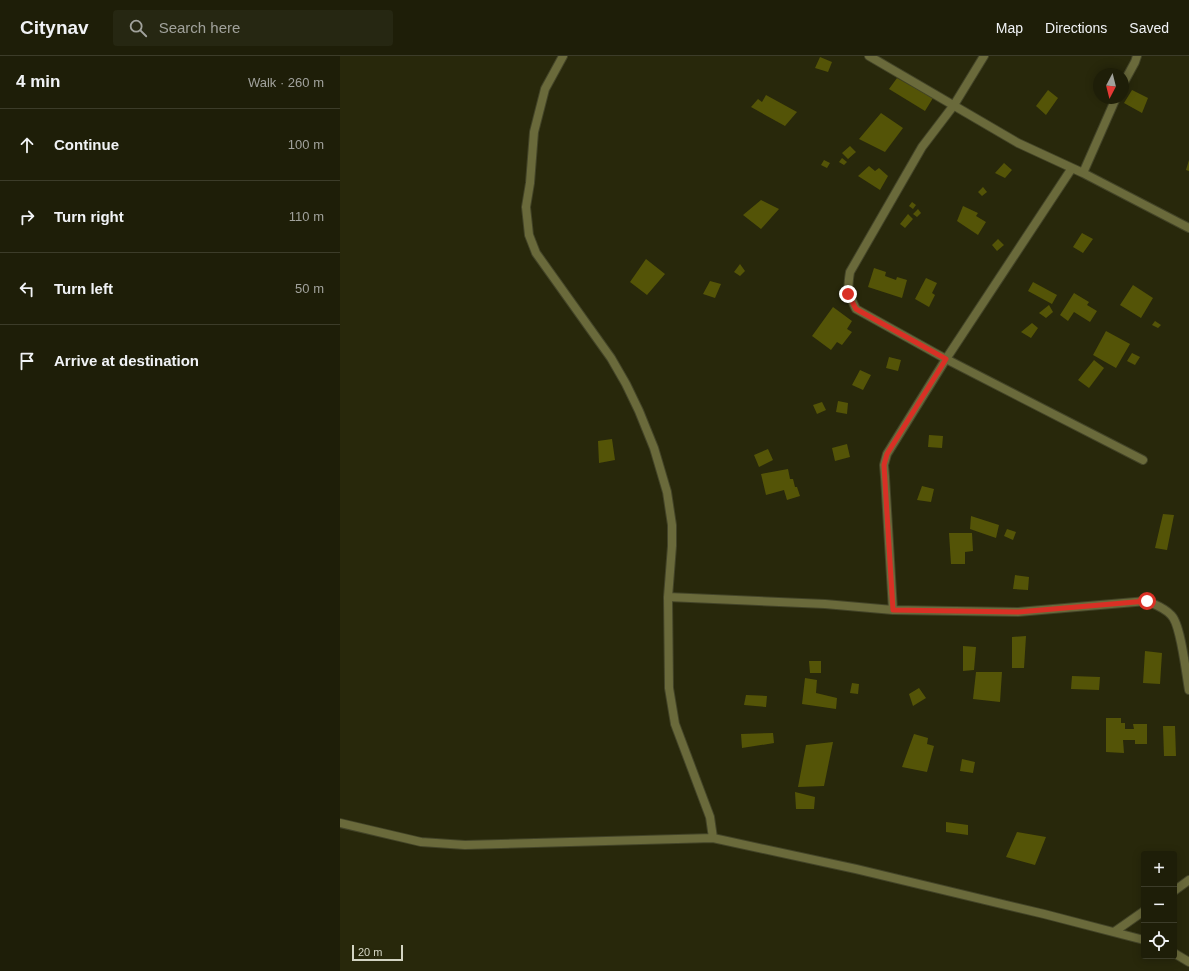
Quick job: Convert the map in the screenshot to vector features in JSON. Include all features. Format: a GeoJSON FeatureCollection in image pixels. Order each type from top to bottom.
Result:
{"type":"FeatureCollection","features":[{"type":"Feature","properties":{"kind":"street"},"geometry":{"type":"LineString","coordinates":[[563,56],[545,89],[534,132],[530,183],[526,207],[529,235],[536,253],[611,358],[639,411],[651,442],[667,492],[672,525],[668,598],[669,688],[675,724],[710,817],[713,838]]}},
{"type":"Feature","properties":{"kind":"street"},"geometry":{"type":"LineString","coordinates":[[869,56],[1018,143],[1083,173],[1189,228]]}},
{"type":"Feature","properties":{"kind":"street"},"geometry":{"type":"LineString","coordinates":[[984,56],[954,105],[922,147],[850,272],[848,294],[856,309],[946,359],[1143,460]]}},
{"type":"Feature","properties":{"kind":"street"},"geometry":{"type":"LineString","coordinates":[[1129,73],[1137,56]]}},
{"type":"Feature","properties":{"kind":"street"},"geometry":{"type":"LineString","coordinates":[[1083,173],[1113,104]]}},
{"type":"Feature","properties":{"kind":"street"},"geometry":{"type":"LineString","coordinates":[[893,610],[884,465],[887,454],[946,359],[1072,168]]}},
{"type":"Feature","properties":{"kind":"street"},"geometry":{"type":"LineString","coordinates":[[668,598],[824,604],[893,610],[1018,612],[1147,601],[1164,609],[1172,616],[1177,626],[1189,690]]}},
{"type":"Feature","properties":{"kind":"street"},"geometry":{"type":"LineString","coordinates":[[340,824],[421,842],[465,845],[713,838],[856,869],[1141,939]]}},
{"type":"Feature","properties":{"kind":"street"},"geometry":{"type":"LineString","coordinates":[[1177,889],[1189,880]]}},
{"type":"Feature","properties":{"kind":"street"},"geometry":{"type":"LineString","coordinates":[[1114,932],[1141,913]]}},
{"type":"Feature","properties":{"kind":"street"},"geometry":{"type":"LineString","coordinates":[[1177,955],[1189,962]]}},
{"type":"Feature","properties":{"kind":"building"},"geometry":{"type":"Polygon","coordinates":[[[820,57],[832,62],[828,72],[815,68],[820,57]]]}},
{"type":"Feature","properties":{"kind":"building"},"geometry":{"type":"Polygon","coordinates":[[[897,78],[933,98],[925,111],[889,89],[897,78]]]}},
{"type":"Feature","properties":{"kind":"building"},"geometry":{"type":"Polygon","coordinates":[[[1048,90],[1058,98],[1046,115],[1036,106],[1048,90]]]}},
{"type":"Feature","properties":{"kind":"building"},"geometry":{"type":"Polygon","coordinates":[[[1132,90],[1148,98],[1142,113],[1126,104],[1129,104],[1129,95],[1132,90]]]}},
{"type":"Feature","properties":{"kind":"building"},"geometry":{"type":"Polygon","coordinates":[[[766,95],[797,112],[785,126],[751,107],[758,99],[762,102],[766,95]]]}},
{"type":"Feature","properties":{"kind":"building"},"geometry":{"type":"Polygon","coordinates":[[[881,113],[903,128],[885,152],[859,139],[881,113]]]}},
{"type":"Feature","properties":{"kind":"building"},"geometry":{"type":"Polygon","coordinates":[[[850,146],[856,152],[848,159],[842,153],[850,146]]]}},
{"type":"Feature","properties":{"kind":"building"},"geometry":{"type":"Polygon","coordinates":[[[842,158],[847,162],[844,165],[839,162],[842,158]]]}},
{"type":"Feature","properties":{"kind":"building"},"geometry":{"type":"Polygon","coordinates":[[[824,160],[830,163],[827,168],[821,165],[824,160]]]}},
{"type":"Feature","properties":{"kind":"building"},"geometry":{"type":"Polygon","coordinates":[[[1189,160],[1189,171],[1186,170],[1189,160]]]}},
{"type":"Feature","properties":{"kind":"building"},"geometry":{"type":"Polygon","coordinates":[[[1004,163],[1012,170],[1005,178],[995,173],[1004,163]]]}},
{"type":"Feature","properties":{"kind":"building"},"geometry":{"type":"Polygon","coordinates":[[[869,166],[875,171],[879,168],[888,176],[880,190],[858,176],[869,166]]]}},
{"type":"Feature","properties":{"kind":"building"},"geometry":{"type":"Polygon","coordinates":[[[983,187],[987,192],[982,196],[978,192],[983,187]]]}},
{"type":"Feature","properties":{"kind":"building"},"geometry":{"type":"Polygon","coordinates":[[[761,200],[779,209],[761,229],[743,215],[761,200]]]}},
{"type":"Feature","properties":{"kind":"building"},"geometry":{"type":"Polygon","coordinates":[[[912,202],[916,205],[913,209],[909,206],[912,202]]]}},
{"type":"Feature","properties":{"kind":"building"},"geometry":{"type":"Polygon","coordinates":[[[963,206],[978,213],[976,216],[986,222],[978,235],[957,221],[963,206]]]}},
{"type":"Feature","properties":{"kind":"building"},"geometry":{"type":"Polygon","coordinates":[[[918,209],[921,213],[917,217],[913,214],[918,209]]]}},
{"type":"Feature","properties":{"kind":"building"},"geometry":{"type":"Polygon","coordinates":[[[908,214],[913,219],[905,228],[900,224],[908,214]]]}},
{"type":"Feature","properties":{"kind":"building"},"geometry":{"type":"Polygon","coordinates":[[[1082,233],[1093,239],[1083,253],[1073,247],[1082,233]]]}},
{"type":"Feature","properties":{"kind":"building"},"geometry":{"type":"Polygon","coordinates":[[[998,239],[1004,245],[997,251],[992,245],[998,239]]]}},
{"type":"Feature","properties":{"kind":"building"},"geometry":{"type":"Polygon","coordinates":[[[646,259],[665,274],[647,295],[630,282],[646,259]]]}},
{"type":"Feature","properties":{"kind":"building"},"geometry":{"type":"Polygon","coordinates":[[[740,264],[745,271],[740,276],[734,272],[740,264]]]}},
{"type":"Feature","properties":{"kind":"building"},"geometry":{"type":"Polygon","coordinates":[[[874,268],[886,272],[885,276],[896,280],[897,277],[907,280],[902,298],[868,287],[874,268]]]}},
{"type":"Feature","properties":{"kind":"building"},"geometry":{"type":"Polygon","coordinates":[[[926,278],[937,283],[932,293],[935,295],[929,307],[915,299],[926,278]]]}},
{"type":"Feature","properties":{"kind":"building"},"geometry":{"type":"Polygon","coordinates":[[[710,281],[721,284],[715,298],[703,294],[710,281]]]}},
{"type":"Feature","properties":{"kind":"building"},"geometry":{"type":"Polygon","coordinates":[[[1033,282],[1057,295],[1052,304],[1028,291],[1033,282]]]}},
{"type":"Feature","properties":{"kind":"building"},"geometry":{"type":"Polygon","coordinates":[[[1133,285],[1153,298],[1141,318],[1120,305],[1133,285]]]}},
{"type":"Feature","properties":{"kind":"building"},"geometry":{"type":"Polygon","coordinates":[[[1074,293],[1089,302],[1087,305],[1097,311],[1090,322],[1074,312],[1068,321],[1060,315],[1074,293]]]}},
{"type":"Feature","properties":{"kind":"building"},"geometry":{"type":"Polygon","coordinates":[[[1049,305],[1053,312],[1046,318],[1039,313],[1049,305]]]}},
{"type":"Feature","properties":{"kind":"building"},"geometry":{"type":"Polygon","coordinates":[[[833,307],[852,321],[847,329],[852,332],[842,345],[837,342],[831,350],[812,336],[833,307]]]}},
{"type":"Feature","properties":{"kind":"building"},"geometry":{"type":"Polygon","coordinates":[[[1155,321],[1161,325],[1158,328],[1152,325],[1155,321]]]}},
{"type":"Feature","properties":{"kind":"building"},"geometry":{"type":"Polygon","coordinates":[[[1032,323],[1038,328],[1031,338],[1021,332],[1032,323]]]}},
{"type":"Feature","properties":{"kind":"building"},"geometry":{"type":"Polygon","coordinates":[[[1106,331],[1130,344],[1116,368],[1093,355],[1106,331]]]}},
{"type":"Feature","properties":{"kind":"building"},"geometry":{"type":"Polygon","coordinates":[[[1132,353],[1140,357],[1135,365],[1127,361],[1132,353]]]}},
{"type":"Feature","properties":{"kind":"building"},"geometry":{"type":"Polygon","coordinates":[[[889,357],[901,360],[898,371],[886,368],[889,357]]]}},
{"type":"Feature","properties":{"kind":"building"},"geometry":{"type":"Polygon","coordinates":[[[1094,360],[1104,368],[1089,388],[1078,380],[1094,360]]]}},
{"type":"Feature","properties":{"kind":"building"},"geometry":{"type":"Polygon","coordinates":[[[860,370],[871,375],[863,390],[852,385],[860,370]]]}},
{"type":"Feature","properties":{"kind":"building"},"geometry":{"type":"Polygon","coordinates":[[[838,401],[848,403],[847,414],[836,412],[838,401]]]}},
{"type":"Feature","properties":{"kind":"building"},"geometry":{"type":"Polygon","coordinates":[[[822,402],[826,410],[817,414],[813,405],[822,402]]]}},
{"type":"Feature","properties":{"kind":"building"},"geometry":{"type":"Polygon","coordinates":[[[929,435],[943,436],[942,448],[928,447],[929,435]]]}},
{"type":"Feature","properties":{"kind":"building"},"geometry":{"type":"Polygon","coordinates":[[[612,439],[615,460],[599,463],[598,441],[612,439]]]}},
{"type":"Feature","properties":{"kind":"building"},"geometry":{"type":"Polygon","coordinates":[[[847,444],[850,457],[835,461],[832,448],[847,444]]]}},
{"type":"Feature","properties":{"kind":"building"},"geometry":{"type":"Polygon","coordinates":[[[768,449],[773,460],[759,467],[754,455],[768,449]]]}},
{"type":"Feature","properties":{"kind":"building"},"geometry":{"type":"Polygon","coordinates":[[[788,469],[790,479],[793,479],[800,496],[787,500],[784,490],[766,495],[761,474],[788,469]]]}},
{"type":"Feature","properties":{"kind":"building"},"geometry":{"type":"Polygon","coordinates":[[[922,486],[934,489],[931,502],[917,500],[922,486]]]}},
{"type":"Feature","properties":{"kind":"building"},"geometry":{"type":"Polygon","coordinates":[[[1163,514],[1174,515],[1167,550],[1155,548],[1163,514]]]}},
{"type":"Feature","properties":{"kind":"building"},"geometry":{"type":"Polygon","coordinates":[[[971,516],[999,525],[996,538],[970,529],[971,516]]]}},
{"type":"Feature","properties":{"kind":"building"},"geometry":{"type":"Polygon","coordinates":[[[1007,529],[1016,532],[1013,540],[1004,536],[1007,529]]]}},
{"type":"Feature","properties":{"kind":"building"},"geometry":{"type":"Polygon","coordinates":[[[949,533],[972,533],[973,551],[965,552],[965,564],[951,564],[949,533]]]}},
{"type":"Feature","properties":{"kind":"building"},"geometry":{"type":"Polygon","coordinates":[[[1015,575],[1029,577],[1028,590],[1013,589],[1015,575]]]}},
{"type":"Feature","properties":{"kind":"building"},"geometry":{"type":"Polygon","coordinates":[[[1026,636],[1024,668],[1012,668],[1012,637],[1026,636]]]}},
{"type":"Feature","properties":{"kind":"building"},"geometry":{"type":"Polygon","coordinates":[[[963,646],[976,647],[974,670],[963,671],[963,646]]]}},
{"type":"Feature","properties":{"kind":"building"},"geometry":{"type":"Polygon","coordinates":[[[1145,651],[1162,653],[1160,684],[1143,683],[1145,651]]]}},
{"type":"Feature","properties":{"kind":"building"},"geometry":{"type":"Polygon","coordinates":[[[809,661],[821,661],[821,673],[810,673],[809,661]]]}},
{"type":"Feature","properties":{"kind":"building"},"geometry":{"type":"Polygon","coordinates":[[[976,672],[1002,672],[1000,702],[973,699],[976,672]]]}},
{"type":"Feature","properties":{"kind":"building"},"geometry":{"type":"Polygon","coordinates":[[[1072,676],[1100,677],[1099,690],[1071,689],[1072,676]]]}},
{"type":"Feature","properties":{"kind":"building"},"geometry":{"type":"Polygon","coordinates":[[[805,678],[817,680],[816,693],[837,698],[836,709],[802,704],[805,678]]]}},
{"type":"Feature","properties":{"kind":"building"},"geometry":{"type":"Polygon","coordinates":[[[852,683],[859,684],[858,694],[850,693],[852,683]]]}},
{"type":"Feature","properties":{"kind":"building"},"geometry":{"type":"Polygon","coordinates":[[[919,688],[926,698],[913,706],[909,694],[919,688]]]}},
{"type":"Feature","properties":{"kind":"building"},"geometry":{"type":"Polygon","coordinates":[[[746,695],[767,696],[766,707],[744,705],[746,695]]]}},
{"type":"Feature","properties":{"kind":"building"},"geometry":{"type":"Polygon","coordinates":[[[1106,718],[1121,718],[1121,723],[1125,723],[1125,729],[1134,729],[1133,724],[1147,724],[1147,744],[1135,744],[1135,740],[1123,740],[1124,753],[1106,752],[1106,718]]]}},
{"type":"Feature","properties":{"kind":"building"},"geometry":{"type":"Polygon","coordinates":[[[1163,726],[1175,726],[1176,756],[1164,756],[1163,726]]]}},
{"type":"Feature","properties":{"kind":"building"},"geometry":{"type":"Polygon","coordinates":[[[773,733],[774,743],[742,748],[741,734],[773,733]]]}},
{"type":"Feature","properties":{"kind":"building"},"geometry":{"type":"Polygon","coordinates":[[[914,734],[928,738],[927,744],[934,746],[927,772],[902,767],[914,734]]]}},
{"type":"Feature","properties":{"kind":"building"},"geometry":{"type":"Polygon","coordinates":[[[833,742],[824,786],[798,787],[806,745],[833,742]]]}},
{"type":"Feature","properties":{"kind":"building"},"geometry":{"type":"Polygon","coordinates":[[[962,759],[975,762],[973,773],[960,771],[962,759]]]}},
{"type":"Feature","properties":{"kind":"building"},"geometry":{"type":"Polygon","coordinates":[[[795,792],[815,797],[814,809],[796,809],[795,792]]]}},
{"type":"Feature","properties":{"kind":"building"},"geometry":{"type":"Polygon","coordinates":[[[946,822],[968,825],[968,835],[946,832],[946,822]]]}},
{"type":"Feature","properties":{"kind":"building"},"geometry":{"type":"Polygon","coordinates":[[[1017,832],[1046,837],[1035,865],[1006,857],[1017,832]]]}},
{"type":"Feature","properties":{"kind":"route"},"geometry":{"type":"LineString","coordinates":[[848,294],[856,309],[946,359],[887,454],[884,465],[893,610],[1018,612],[1147,601]]}}]}
